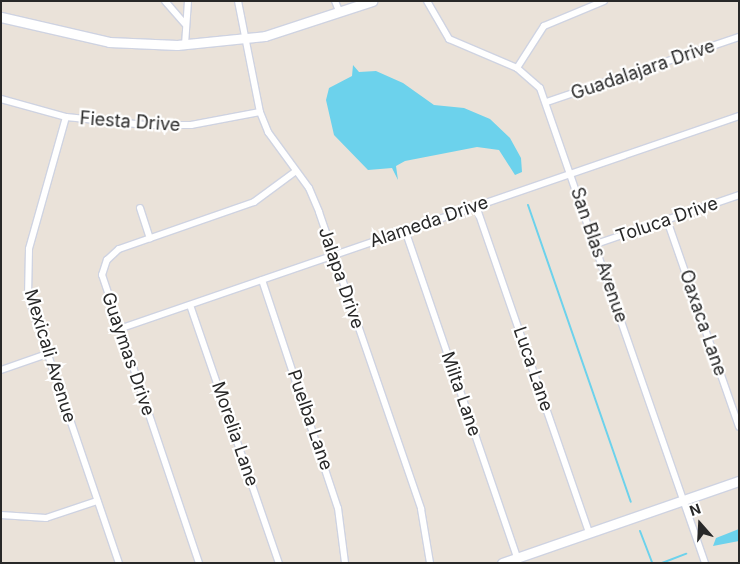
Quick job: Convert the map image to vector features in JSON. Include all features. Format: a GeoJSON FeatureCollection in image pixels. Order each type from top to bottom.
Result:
{"type":"FeatureCollection","features":[{"type":"Feature","properties":{"kind":"street"},"geometry":{"type":"LineString","coordinates":[[164,1],[184,24]]}},
{"type":"Feature","properties":{"kind":"street"},"geometry":{"type":"LineString","coordinates":[[185,44],[184,24],[188,1]]}},
{"type":"Feature","properties":{"kind":"street","name":"Jalapa Drive"},"geometry":{"type":"LineString","coordinates":[[238,1],[260,112],[268,132],[309,188],[421,509],[430,563]]}},
{"type":"Feature","properties":{"kind":"street"},"geometry":{"type":"LineString","coordinates":[[335,1],[339,11]]}},
{"type":"Feature","properties":{"kind":"street"},"geometry":{"type":"LineString","coordinates":[[1,16],[109,42],[185,44],[245,40],[372,1]]}},
{"type":"Feature","properties":{"kind":"street","name":"San Blas Avenue"},"geometry":{"type":"LineString","coordinates":[[427,1],[449,40],[518,68],[540,88],[547,102],[705,563]]}},
{"type":"Feature","properties":{"kind":"street"},"geometry":{"type":"LineString","coordinates":[[518,68],[544,26],[604,1]]}},
{"type":"Feature","properties":{"kind":"street","name":"Guadalajara Drive"},"geometry":{"type":"LineString","coordinates":[[547,102],[739,37]]}},
{"type":"Feature","properties":{"kind":"street","name":"Fiesta Drive"},"geometry":{"type":"LineString","coordinates":[[1,99],[66,117],[191,126],[260,112]]}},
{"type":"Feature","properties":{"kind":"street","name":"Alameda Drive"},"geometry":{"type":"LineString","coordinates":[[119,329],[739,116]]}},
{"type":"Feature","properties":{"kind":"street","name":"Mexicali Avenue"},"geometry":{"type":"LineString","coordinates":[[66,117],[26,272],[28,296],[119,563]]}},
{"type":"Feature","properties":{"kind":"street","name":"Guaymas Drive"},"geometry":{"type":"LineString","coordinates":[[199,563],[102,275],[107,260],[119,249],[254,202],[296,171]]}},
{"type":"Feature","properties":{"kind":"street","name":"Toluca Drive"},"geometry":{"type":"LineString","coordinates":[[596,244],[739,196]]}},
{"type":"Feature","properties":{"kind":"street","name":"Luca Lane"},"geometry":{"type":"LineString","coordinates":[[476,206],[589,533]]}},
{"type":"Feature","properties":{"kind":"street"},"geometry":{"type":"LineString","coordinates":[[140,208],[150,238]]}},
{"type":"Feature","properties":{"kind":"street","name":"Oaxaca Lane"},"geometry":{"type":"LineString","coordinates":[[668,220],[739,427]]}},
{"type":"Feature","properties":{"kind":"street","name":"Milta Lane"},"geometry":{"type":"LineString","coordinates":[[405,230],[517,557]]}},
{"type":"Feature","properties":{"kind":"street","name":"Puelba Lane"},"geometry":{"type":"LineString","coordinates":[[262,280],[338,508],[345,563]]}},
{"type":"Feature","properties":{"kind":"street","name":"Morelia Lane"},"geometry":{"type":"LineString","coordinates":[[190,304],[279,563]]}},
{"type":"Feature","properties":{"kind":"street"},"geometry":{"type":"LineString","coordinates":[[1,370],[47,354]]}},
{"type":"Feature","properties":{"kind":"street"},"geometry":{"type":"LineString","coordinates":[[502,563],[739,481]]}},
{"type":"Feature","properties":{"kind":"street"},"geometry":{"type":"LineString","coordinates":[[1,515],[46,518],[97,501]]}},
{"type":"Feature","properties":{"kind":"water"},"geometry":{"type":"Polygon","coordinates":[[[353,65],[359,72],[376,71],[403,83],[434,105],[464,108],[490,119],[510,138],[521,158],[522,172],[515,175],[499,150],[477,147],[405,161],[396,166],[398,180],[392,168],[368,170],[334,135],[326,100],[329,88],[352,76],[353,65]]]}},
{"type":"Feature","properties":{"kind":"water"},"geometry":{"type":"Polygon","coordinates":[[[739,529],[739,541],[713,546],[716,538],[739,529]]]}},
{"type":"Feature","properties":{"kind":"waterway"},"geometry":{"type":"LineString","coordinates":[[528,205],[631,502]]}},
{"type":"Feature","properties":{"kind":"waterway"},"geometry":{"type":"LineString","coordinates":[[640,531],[652,563]]}},
{"type":"Feature","properties":{"kind":"waterway"},"geometry":{"type":"LineString","coordinates":[[662,563],[686,554]]}}]}
